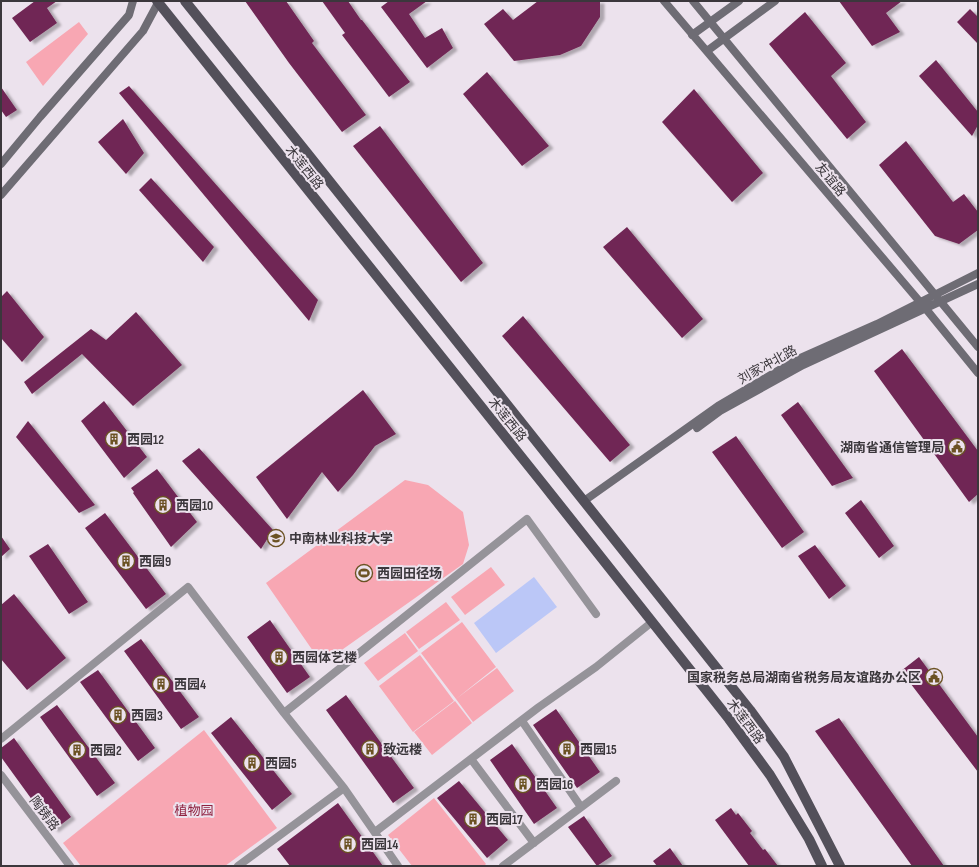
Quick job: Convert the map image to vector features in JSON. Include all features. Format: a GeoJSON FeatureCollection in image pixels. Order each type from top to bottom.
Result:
{"type":"FeatureCollection","features":[{"type":"Feature","properties":{"kind":"main road"},"geometry":{"type":"LineString","coordinates":[[1,164],[129,14],[133,1]]}},
{"type":"Feature","properties":{"kind":"main road","name":"木莲西路"},"geometry":{"type":"LineString","coordinates":[[184,1],[307,152],[740,698],[784,756],[840,866]]}},
{"type":"Feature","properties":{"kind":"main road","name":"友谊路"},"geometry":{"type":"LineString","coordinates":[[664,1],[978,372]]}},
{"type":"Feature","properties":{"kind":"main road","name":"友谊路"},"geometry":{"type":"LineString","coordinates":[[693,1],[978,347]]}},
{"type":"Feature","properties":{"kind":"main road"},"geometry":{"type":"LineString","coordinates":[[692,35],[739,1]]}},
{"type":"Feature","properties":{"kind":"main road"},"geometry":{"type":"LineString","coordinates":[[707,51],[775,1]]}},
{"type":"Feature","properties":{"kind":"main road"},"geometry":{"type":"LineString","coordinates":[[1,195],[143,31],[158,2]]}},
{"type":"Feature","properties":{"kind":"main road","name":"木莲西路"},"geometry":{"type":"LineString","coordinates":[[158,2],[729,719],[770,775],[808,839],[822,866]]}},
{"type":"Feature","properties":{"kind":"main road","name":"刘家冲北路"},"geometry":{"type":"LineString","coordinates":[[923,306],[935,295],[978,273]]}},
{"type":"Feature","properties":{"kind":"main road","name":"刘家冲北路"},"geometry":{"type":"LineString","coordinates":[[585,503],[720,411],[803,365],[923,306],[940,302],[978,284]]}},
{"type":"Feature","properties":{"kind":"street"},"geometry":{"type":"LineString","coordinates":[[284,713],[526,519],[596,614]]}},
{"type":"Feature","properties":{"kind":"street"},"geometry":{"type":"LineString","coordinates":[[1,739],[188,587],[284,713],[344,788],[398,866]]}},
{"type":"Feature","properties":{"kind":"street"},"geometry":{"type":"LineString","coordinates":[[375,832],[522,720],[596,667],[652,622]]}},
{"type":"Feature","properties":{"kind":"street"},"geometry":{"type":"LineString","coordinates":[[522,720],[581,807]]}},
{"type":"Feature","properties":{"kind":"street"},"geometry":{"type":"LineString","coordinates":[[471,759],[534,843]]}},
{"type":"Feature","properties":{"kind":"street","name":"陶铸路"},"geometry":{"type":"LineString","coordinates":[[1,775],[70,866]]}},
{"type":"Feature","properties":{"kind":"street"},"geometry":{"type":"LineString","coordinates":[[503,866],[616,781]]}},
{"type":"Feature","properties":{"kind":"street"},"geometry":{"type":"LineString","coordinates":[[238,866],[344,788]]}},
{"type":"Feature","properties":{"kind":"green space"},"geometry":{"type":"Polygon","coordinates":[[[79,22],[88,34],[43,86],[26,62],[79,22]]]}},
{"type":"Feature","properties":{"kind":"green space","name":"西园田径场"},"geometry":{"type":"Polygon","coordinates":[[[405,480],[428,485],[463,512],[469,545],[463,564],[322,664],[266,583],[405,480]]]}},
{"type":"Feature","properties":{"kind":"green space"},"geometry":{"type":"Polygon","coordinates":[[[491,567],[505,585],[465,615],[451,597],[491,567]]]}},
{"type":"Feature","properties":{"kind":"green space"},"geometry":{"type":"Polygon","coordinates":[[[446,602],[460,620],[419,649],[406,632],[446,602]]]}},
{"type":"Feature","properties":{"kind":"green space"},"geometry":{"type":"Polygon","coordinates":[[[462,622],[496,667],[456,699],[421,653],[462,622]]]}},
{"type":"Feature","properties":{"kind":"green space"},"geometry":{"type":"Polygon","coordinates":[[[405,633],[418,651],[378,681],[364,663],[405,633]]]}},
{"type":"Feature","properties":{"kind":"green space"},"geometry":{"type":"Polygon","coordinates":[[[420,655],[454,701],[413,732],[379,686],[420,655]]]}},
{"type":"Feature","properties":{"kind":"green space"},"geometry":{"type":"Polygon","coordinates":[[[497,668],[514,691],[473,722],[456,699],[497,668]]]}},
{"type":"Feature","properties":{"kind":"green space"},"geometry":{"type":"Polygon","coordinates":[[[455,701],[472,723],[432,755],[414,732],[455,701]]]}},
{"type":"Feature","properties":{"kind":"green space","name":"植物园"},"geometry":{"type":"Polygon","coordinates":[[[204,730],[277,828],[225,866],[81,866],[63,843],[204,730]]]}},
{"type":"Feature","properties":{"kind":"green space"},"geometry":{"type":"Polygon","coordinates":[[[434,798],[486,864],[484,866],[412,866],[388,835],[434,798]]]}},
{"type":"Feature","properties":{"kind":"water"},"geometry":{"type":"Polygon","coordinates":[[[534,577],[557,607],[496,653],[474,623],[534,577]]]}},
{"type":"Feature","properties":{"kind":"building"},"geometry":{"type":"Polygon","coordinates":[[[35,1],[57,1],[47,8],[57,23],[30,42],[12,18],[35,1]]]}},
{"type":"Feature","properties":{"kind":"building"},"geometry":{"type":"Polygon","coordinates":[[[245,1],[286,1],[314,41],[312,43],[366,115],[342,132],[289,63],[245,1]]]}},
{"type":"Feature","properties":{"kind":"building"},"geometry":{"type":"Polygon","coordinates":[[[322,1],[348,1],[361,20],[410,82],[389,97],[342,35],[345,33],[322,1]]]}},
{"type":"Feature","properties":{"kind":"building"},"geometry":{"type":"Polygon","coordinates":[[[389,1],[427,1],[409,14],[425,38],[442,28],[453,48],[427,68],[381,7],[389,1]]]}},
{"type":"Feature","properties":{"kind":"building"},"geometry":{"type":"Polygon","coordinates":[[[538,1],[600,1],[600,17],[581,46],[560,55],[514,61],[484,24],[503,9],[513,20],[538,1]]]}},
{"type":"Feature","properties":{"kind":"building"},"geometry":{"type":"Polygon","coordinates":[[[839,1],[902,1],[886,13],[900,32],[872,46],[839,1]]]}},
{"type":"Feature","properties":{"kind":"building"},"geometry":{"type":"Polygon","coordinates":[[[970,9],[978,17],[978,44],[957,22],[970,9]]]}},
{"type":"Feature","properties":{"kind":"building"},"geometry":{"type":"Polygon","coordinates":[[[805,12],[846,63],[831,76],[866,122],[847,139],[769,44],[805,12]]]}},
{"type":"Feature","properties":{"kind":"building"},"geometry":{"type":"Polygon","coordinates":[[[936,60],[978,112],[978,125],[972,136],[919,76],[936,60]]]}},
{"type":"Feature","properties":{"kind":"building"},"geometry":{"type":"Polygon","coordinates":[[[487,72],[549,146],[522,166],[463,94],[487,72]]]}},
{"type":"Feature","properties":{"kind":"building"},"geometry":{"type":"Polygon","coordinates":[[[129,86],[318,300],[309,321],[119,93],[129,86]]]}},
{"type":"Feature","properties":{"kind":"building"},"geometry":{"type":"Polygon","coordinates":[[[1,87],[17,110],[6,117],[1,110],[1,87]]]}},
{"type":"Feature","properties":{"kind":"building"},"geometry":{"type":"Polygon","coordinates":[[[694,89],[763,173],[732,202],[662,122],[694,89]]]}},
{"type":"Feature","properties":{"kind":"building"},"geometry":{"type":"Polygon","coordinates":[[[123,119],[144,153],[126,174],[98,142],[123,119]]]}},
{"type":"Feature","properties":{"kind":"building"},"geometry":{"type":"Polygon","coordinates":[[[380,126],[483,263],[461,282],[353,146],[380,126]]]}},
{"type":"Feature","properties":{"kind":"building"},"geometry":{"type":"Polygon","coordinates":[[[906,141],[953,202],[964,194],[978,212],[978,230],[959,244],[935,236],[879,165],[906,141]]]}},
{"type":"Feature","properties":{"kind":"building"},"geometry":{"type":"Polygon","coordinates":[[[151,178],[214,247],[203,262],[139,190],[151,178]]]}},
{"type":"Feature","properties":{"kind":"building"},"geometry":{"type":"Polygon","coordinates":[[[627,227],[703,319],[682,338],[603,247],[627,227]]]}},
{"type":"Feature","properties":{"kind":"building"},"geometry":{"type":"Polygon","coordinates":[[[7,291],[44,337],[22,362],[1,338],[1,297],[7,291]]]}},
{"type":"Feature","properties":{"kind":"building"},"geometry":{"type":"Polygon","coordinates":[[[136,312],[182,365],[133,406],[82,354],[32,394],[24,382],[91,329],[106,340],[136,312]]]}},
{"type":"Feature","properties":{"kind":"building"},"geometry":{"type":"Polygon","coordinates":[[[523,316],[630,445],[610,462],[502,336],[523,316]]]}},
{"type":"Feature","properties":{"kind":"building"},"geometry":{"type":"Polygon","coordinates":[[[902,349],[978,451],[978,494],[969,502],[874,371],[902,349]]]}},
{"type":"Feature","properties":{"kind":"building"},"geometry":{"type":"Polygon","coordinates":[[[363,390],[396,434],[375,446],[338,492],[322,472],[287,519],[256,477],[363,390]]]}},
{"type":"Feature","properties":{"kind":"building","name":"西园12"},"geometry":{"type":"Polygon","coordinates":[[[104,401],[147,457],[124,478],[81,421],[104,401]]]}},
{"type":"Feature","properties":{"kind":"building"},"geometry":{"type":"Polygon","coordinates":[[[798,402],[853,478],[832,486],[781,415],[798,402]]]}},
{"type":"Feature","properties":{"kind":"building"},"geometry":{"type":"Polygon","coordinates":[[[28,421],[95,505],[79,513],[16,437],[28,421]]]}},
{"type":"Feature","properties":{"kind":"building"},"geometry":{"type":"Polygon","coordinates":[[[736,436],[804,532],[782,548],[712,452],[736,436]]]}},
{"type":"Feature","properties":{"kind":"building"},"geometry":{"type":"Polygon","coordinates":[[[199,448],[273,530],[261,549],[182,461],[199,448]]]}},
{"type":"Feature","properties":{"kind":"building","name":"西园10"},"geometry":{"type":"Polygon","coordinates":[[[157,469],[197,522],[171,547],[131,488],[157,469]]]}},
{"type":"Feature","properties":{"kind":"building"},"geometry":{"type":"Polygon","coordinates":[[[861,500],[894,546],[879,558],[845,513],[861,500]]]}},
{"type":"Feature","properties":{"kind":"building","name":"西园9"},"geometry":{"type":"Polygon","coordinates":[[[105,513],[166,594],[146,609],[85,528],[105,513]]]}},
{"type":"Feature","properties":{"kind":"building"},"geometry":{"type":"Polygon","coordinates":[[[1,536],[10,549],[1,557],[1,536]]]}},
{"type":"Feature","properties":{"kind":"building"},"geometry":{"type":"Polygon","coordinates":[[[48,544],[88,602],[69,614],[29,556],[48,544]]]}},
{"type":"Feature","properties":{"kind":"building"},"geometry":{"type":"Polygon","coordinates":[[[815,545],[846,586],[829,599],[798,556],[815,545]]]}},
{"type":"Feature","properties":{"kind":"building"},"geometry":{"type":"Polygon","coordinates":[[[14,594],[66,658],[27,690],[1,659],[1,605],[14,594]]]}},
{"type":"Feature","properties":{"kind":"building","name":"西园体艺楼"},"geometry":{"type":"Polygon","coordinates":[[[270,620],[310,677],[287,693],[247,637],[270,620]]]}},
{"type":"Feature","properties":{"kind":"building","name":"西园4"},"geometry":{"type":"Polygon","coordinates":[[[141,639],[199,717],[181,729],[124,651],[141,639]]]}},
{"type":"Feature","properties":{"kind":"building"},"geometry":{"type":"Polygon","coordinates":[[[919,657],[978,737],[978,772],[901,671],[919,657]]]}},
{"type":"Feature","properties":{"kind":"building","name":"西园3"},"geometry":{"type":"Polygon","coordinates":[[[98,670],[155,748],[138,761],[80,682],[98,670]]]}},
{"type":"Feature","properties":{"kind":"building","name":"致远楼"},"geometry":{"type":"Polygon","coordinates":[[[346,695],[414,788],[393,803],[326,710],[346,695]]]}},
{"type":"Feature","properties":{"kind":"building","name":"西园2"},"geometry":{"type":"Polygon","coordinates":[[[57,705],[115,783],[97,796],[40,717],[57,705]]]}},
{"type":"Feature","properties":{"kind":"building","name":"西园15"},"geometry":{"type":"Polygon","coordinates":[[[556,709],[600,772],[577,788],[533,725],[556,709]]]}},
{"type":"Feature","properties":{"kind":"building","name":"西园5"},"geometry":{"type":"Polygon","coordinates":[[[231,717],[292,794],[272,810],[211,733],[231,717]]]}},
{"type":"Feature","properties":{"kind":"building"},"geometry":{"type":"Polygon","coordinates":[[[839,718],[944,866],[912,866],[815,731],[839,718]]]}},
{"type":"Feature","properties":{"kind":"building"},"geometry":{"type":"Polygon","coordinates":[[[14,738],[71,817],[54,830],[1,757],[1,748],[14,738]]]}},
{"type":"Feature","properties":{"kind":"building","name":"西园16"},"geometry":{"type":"Polygon","coordinates":[[[512,744],[557,808],[534,824],[490,760],[512,744]]]}},
{"type":"Feature","properties":{"kind":"building","name":"西园17"},"geometry":{"type":"Polygon","coordinates":[[[459,781],[508,840],[487,858],[437,798],[459,781]]]}},
{"type":"Feature","properties":{"kind":"building"},"geometry":{"type":"Polygon","coordinates":[[[338,803],[383,866],[290,866],[277,849],[338,803]]]}},
{"type":"Feature","properties":{"kind":"building"},"geometry":{"type":"Polygon","coordinates":[[[731,808],[736,815],[738,813],[752,831],[750,833],[778,866],[749,866],[715,820],[731,808]]]}},
{"type":"Feature","properties":{"kind":"building"},"geometry":{"type":"Polygon","coordinates":[[[584,816],[612,856],[597,866],[568,827],[584,816]]]}},
{"type":"Feature","properties":{"kind":"building"},"geometry":{"type":"Polygon","coordinates":[[[670,848],[683,866],[657,866],[653,861],[670,848]]]}},
{"type":"Feature","properties":{"kind":"place","name":"西园12"},"geometry":{"type":"Point","coordinates":[114,439]}},
{"type":"Feature","properties":{"kind":"place","name":"湖南省通信管理局"},"geometry":{"type":"Point","coordinates":[957,447]}},
{"type":"Feature","properties":{"kind":"place","name":"西园10"},"geometry":{"type":"Point","coordinates":[163,505]}},
{"type":"Feature","properties":{"kind":"place","name":"中南林业科技大学"},"geometry":{"type":"Point","coordinates":[276,538]}},
{"type":"Feature","properties":{"kind":"place","name":"西园9"},"geometry":{"type":"Point","coordinates":[126,561]}},
{"type":"Feature","properties":{"kind":"place","name":"西园田径场"},"geometry":{"type":"Point","coordinates":[364,573]}},
{"type":"Feature","properties":{"kind":"place","name":"西园体艺楼"},"geometry":{"type":"Point","coordinates":[279,657]}},
{"type":"Feature","properties":{"kind":"place","name":"国家税务总局湖南省税务局友谊路办公区"},"geometry":{"type":"Point","coordinates":[934,677]}},
{"type":"Feature","properties":{"kind":"place","name":"西园4"},"geometry":{"type":"Point","coordinates":[161,684]}},
{"type":"Feature","properties":{"kind":"place","name":"西园3"},"geometry":{"type":"Point","coordinates":[118,715]}},
{"type":"Feature","properties":{"kind":"place","name":"致远楼"},"geometry":{"type":"Point","coordinates":[370,749]}},
{"type":"Feature","properties":{"kind":"place","name":"西园15"},"geometry":{"type":"Point","coordinates":[567,749]}},
{"type":"Feature","properties":{"kind":"place","name":"西园2"},"geometry":{"type":"Point","coordinates":[77,750]}},
{"type":"Feature","properties":{"kind":"place","name":"西园5"},"geometry":{"type":"Point","coordinates":[252,763]}},
{"type":"Feature","properties":{"kind":"place","name":"西园16"},"geometry":{"type":"Point","coordinates":[523,784]}},
{"type":"Feature","properties":{"kind":"place","name":"西园17"},"geometry":{"type":"Point","coordinates":[473,819]}},
{"type":"Feature","properties":{"kind":"place","name":"西园14"},"geometry":{"type":"Point","coordinates":[348,844]}}]}
